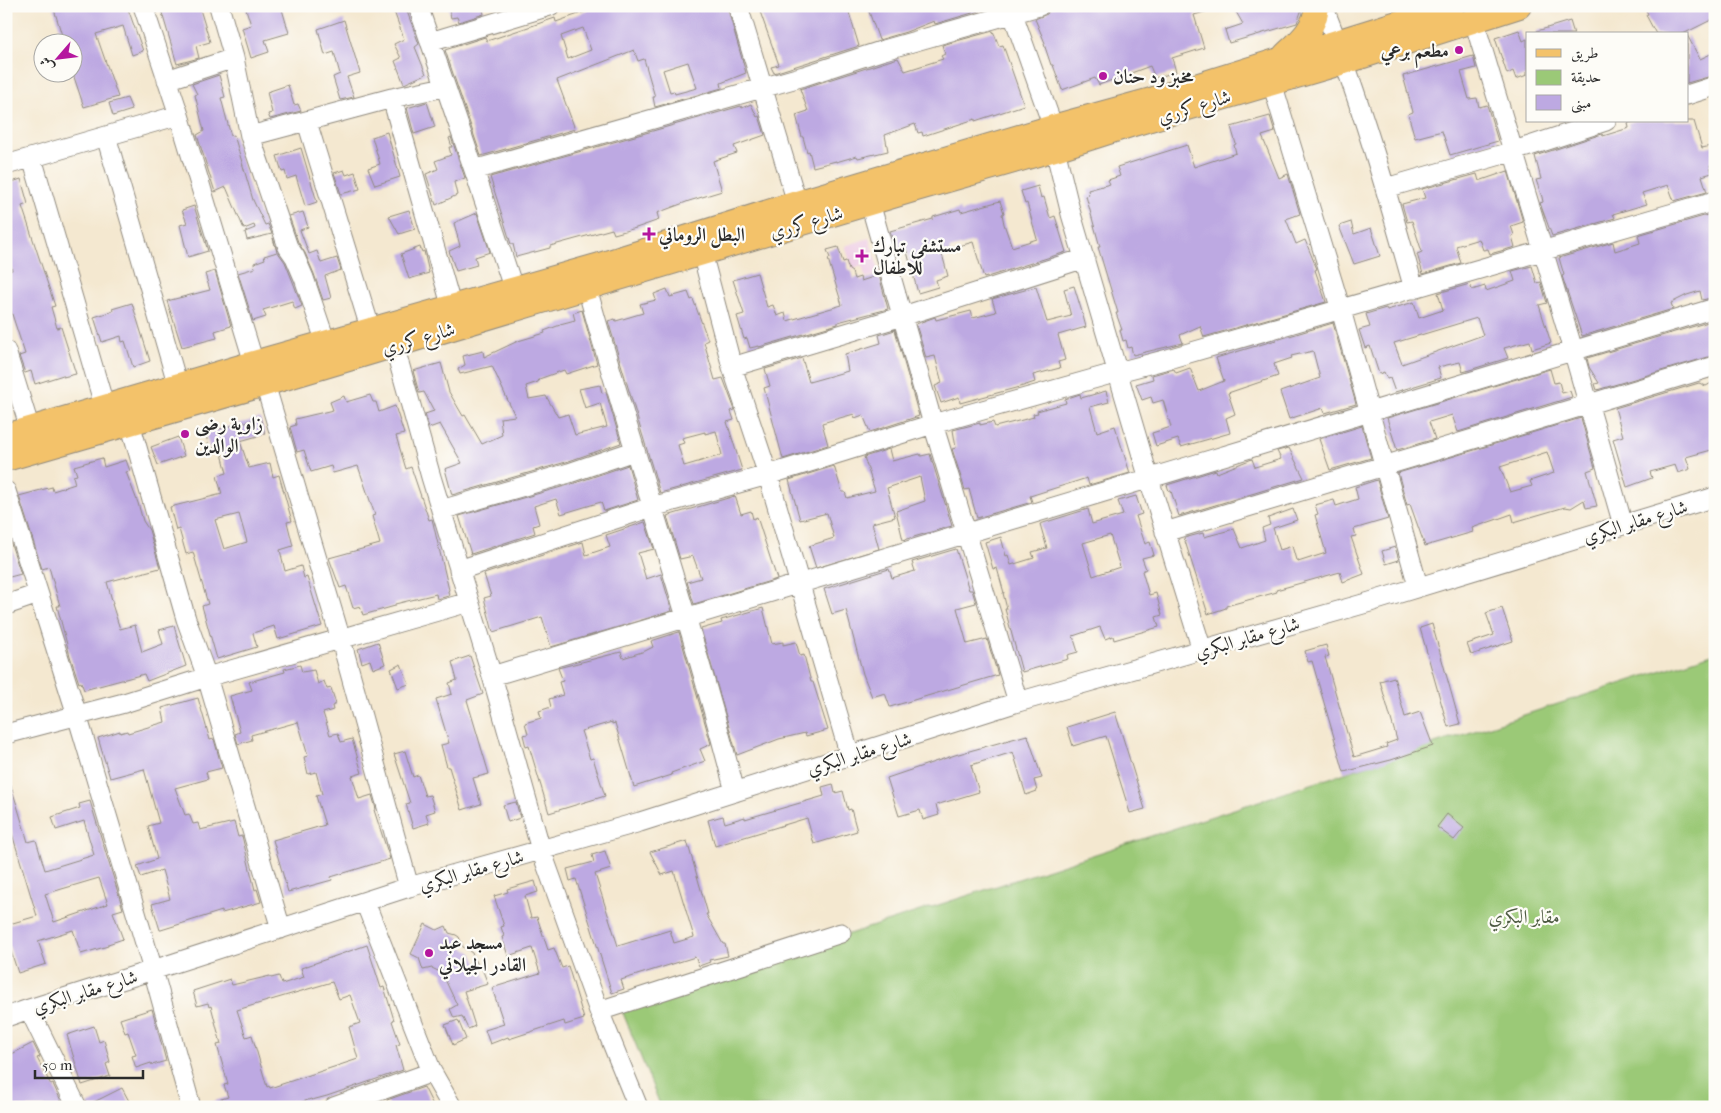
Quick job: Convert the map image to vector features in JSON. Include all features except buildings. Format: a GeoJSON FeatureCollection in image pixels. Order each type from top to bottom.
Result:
{"type":"FeatureCollection","features":[{"type":"Feature","properties":{"kind":"main road"},"geometry":{"type":"LineString","coordinates":[[1280,60],[1309,31],[1314,22],[1317,6]]}},
{"type":"Feature","properties":{"kind":"main road","name":"شارع كرري"},"geometry":{"type":"LineString","coordinates":[[1186,99],[1272,83],[1452,6]]}},
{"type":"Feature","properties":{"kind":"main road","name":"شارع كرري"},"geometry":{"type":"LineString","coordinates":[[6,436],[600,265],[800,213],[1054,138],[1130,124],[1280,60],[1341,52],[1474,21],[1519,6]]}},
{"type":"Feature","properties":{"kind":"main road","name":"شارع كرري"},"geometry":{"type":"LineString","coordinates":[[6,459],[265,384],[702,253],[800,213],[870,203],[1054,138]]}},
{"type":"Feature","properties":{"kind":"street"},"geometry":{"type":"LineString","coordinates":[[143,6],[179,114],[254,364]]}},
{"type":"Feature","properties":{"kind":"street"},"geometry":{"type":"LineString","coordinates":[[218,6],[234,58],[250,136],[288,247],[295,257],[304,278],[326,344]]}},
{"type":"Feature","properties":{"kind":"street"},"geometry":{"type":"LineString","coordinates":[[418,6],[514,290]]}},
{"type":"Feature","properties":{"kind":"street"},"geometry":{"type":"LineString","coordinates":[[430,42],[550,6]]}},
{"type":"Feature","properties":{"kind":"street"},"geometry":{"type":"LineString","coordinates":[[738,6],[800,213]]}},
{"type":"Feature","properties":{"kind":"street"},"geometry":{"type":"LineString","coordinates":[[474,170],[523,158],[804,76],[1011,10],[1039,6]]}},
{"type":"Feature","properties":{"kind":"street"},"geometry":{"type":"LineString","coordinates":[[1323,6],[1341,52],[1386,188],[1414,289]]}},
{"type":"Feature","properties":{"kind":"street"},"geometry":{"type":"LineString","coordinates":[[1011,10],[1054,138],[1071,214],[1149,479],[1202,650]]}},
{"type":"Feature","properties":{"kind":"street"},"geometry":{"type":"LineString","coordinates":[[1474,21],[1573,350],[1623,525]]}},
{"type":"Feature","properties":{"kind":"street"},"geometry":{"type":"LineString","coordinates":[[167,80],[234,58]]}},
{"type":"Feature","properties":{"kind":"street"},"geometry":{"type":"LineString","coordinates":[[1272,83],[1341,310],[1418,586]]}},
{"type":"Feature","properties":{"kind":"street"},"geometry":{"type":"LineString","coordinates":[[1688,95],[1715,86]]}},
{"type":"Feature","properties":{"kind":"street"},"geometry":{"type":"LineString","coordinates":[[250,136],[392,98],[444,87]]}},
{"type":"Feature","properties":{"kind":"street"},"geometry":{"type":"LineString","coordinates":[[392,98],[452,308]]}},
{"type":"Feature","properties":{"kind":"street"},"geometry":{"type":"LineString","coordinates":[[6,165],[179,114]]}},
{"type":"Feature","properties":{"kind":"street"},"geometry":{"type":"LineString","coordinates":[[307,122],[370,331]]}},
{"type":"Feature","properties":{"kind":"street"},"geometry":{"type":"LineString","coordinates":[[1386,188],[1514,151],[1603,122]]}},
{"type":"Feature","properties":{"kind":"street"},"geometry":{"type":"LineString","coordinates":[[106,136],[178,386]]}},
{"type":"Feature","properties":{"kind":"street"},"geometry":{"type":"LineString","coordinates":[[32,158],[106,408]]}},
{"type":"Feature","properties":{"kind":"street"},"geometry":{"type":"LineString","coordinates":[[459,570],[652,506],[768,474],[934,424],[1341,310],[1715,201]]}},
{"type":"Feature","properties":{"kind":"street"},"geometry":{"type":"LineString","coordinates":[[870,203],[1018,702]]}},
{"type":"Feature","properties":{"kind":"street"},"geometry":{"type":"LineString","coordinates":[[702,253],[732,367],[768,474],[850,756]]}},
{"type":"Feature","properties":{"kind":"street"},"geometry":{"type":"LineString","coordinates":[[732,367],[903,316],[1085,258]]}},
{"type":"Feature","properties":{"kind":"street"},"geometry":{"type":"LineString","coordinates":[[587,288],[634,451],[713,706],[735,792]]}},
{"type":"Feature","properties":{"kind":"street"},"geometry":{"type":"LineString","coordinates":[[492,676],[800,585],[1368,411],[1715,308]]}},
{"type":"Feature","properties":{"kind":"street"},"geometry":{"type":"LineString","coordinates":[[394,345],[441,510],[492,676],[541,850],[599,1011],[638,1107]]}},
{"type":"Feature","properties":{"kind":"street"},"geometry":{"type":"LineString","coordinates":[[6,351],[30,429]]}},
{"type":"Feature","properties":{"kind":"street"},"geometry":{"type":"LineString","coordinates":[[1165,532],[1715,366]]}},
{"type":"Feature","properties":{"kind":"street"},"geometry":{"type":"LineString","coordinates":[[265,384],[341,640],[409,887]]}},
{"type":"Feature","properties":{"kind":"street"},"geometry":{"type":"LineString","coordinates":[[130,423],[186,619],[207,677],[281,929]]}},
{"type":"Feature","properties":{"kind":"street"},"geometry":{"type":"LineString","coordinates":[[441,510],[569,473],[634,451]]}},
{"type":"Feature","properties":{"kind":"street"},"geometry":{"type":"LineString","coordinates":[[6,490],[77,715],[153,970],[191,1107]]}},
{"type":"Feature","properties":{"kind":"street","name":"شارع مقابر البكري"},"geometry":{"type":"LineString","coordinates":[[6,1017],[409,887],[640,822],[1018,702],[1202,650],[1715,497]]}},
{"type":"Feature","properties":{"kind":"street"},"geometry":{"type":"LineString","coordinates":[[6,605],[38,594]]}},
{"type":"Feature","properties":{"kind":"street"},"geometry":{"type":"LineString","coordinates":[[6,734],[124,703],[207,677],[469,602]]}},
{"type":"Feature","properties":{"kind":"street"},"geometry":{"type":"LineString","coordinates":[[365,902],[432,1072],[452,1107]]}},
{"type":"Feature","properties":{"kind":"street"},"geometry":{"type":"LineString","coordinates":[[599,1011],[841,933]]}},
{"type":"Feature","properties":{"kind":"street"},"geometry":{"type":"LineString","coordinates":[[29,1009],[77,1107]]}},
{"type":"Feature","properties":{"kind":"street"},"geometry":{"type":"LineString","coordinates":[[334,1107],[365,1102],[432,1072]]}},
{"type":"Feature","properties":{"kind":"shaded area","name":"مستشفى تبارك للاطفال"},"geometry":{"type":"Polygon","coordinates":[[[869,238],[880,274],[866,278],[862,266],[853,269],[845,246],[869,238]]]}},
{"type":"Feature","properties":{"kind":"green space","name":"مقابر البكري"},"geometry":{"type":"Polygon","coordinates":[[[1715,653],[1715,1107],[661,1107],[621,1008],[1715,653]]]}},
{"type":"Feature","properties":{"kind":"place","name":"مطعم برعي"},"geometry":{"type":"Point","coordinates":[1459,50]}},
{"type":"Feature","properties":{"kind":"place","name":"مخبز ود حنان"},"geometry":{"type":"Point","coordinates":[1103,76]}},
{"type":"Feature","properties":{"kind":"place","name":"البطل الروماني"},"geometry":{"type":"Point","coordinates":[649,234]}},
{"type":"Feature","properties":{"kind":"place","name":"مستشفى تبارك للاطفال"},"geometry":{"type":"Point","coordinates":[862,256]}},
{"type":"Feature","properties":{"kind":"place","name":"زاوية رضى الوالدين"},"geometry":{"type":"Point","coordinates":[185,434]}},
{"type":"Feature","properties":{"kind":"place","name":"مسجد عبد القادر الجيلاني"},"geometry":{"type":"Point","coordinates":[429,953]}}]}
